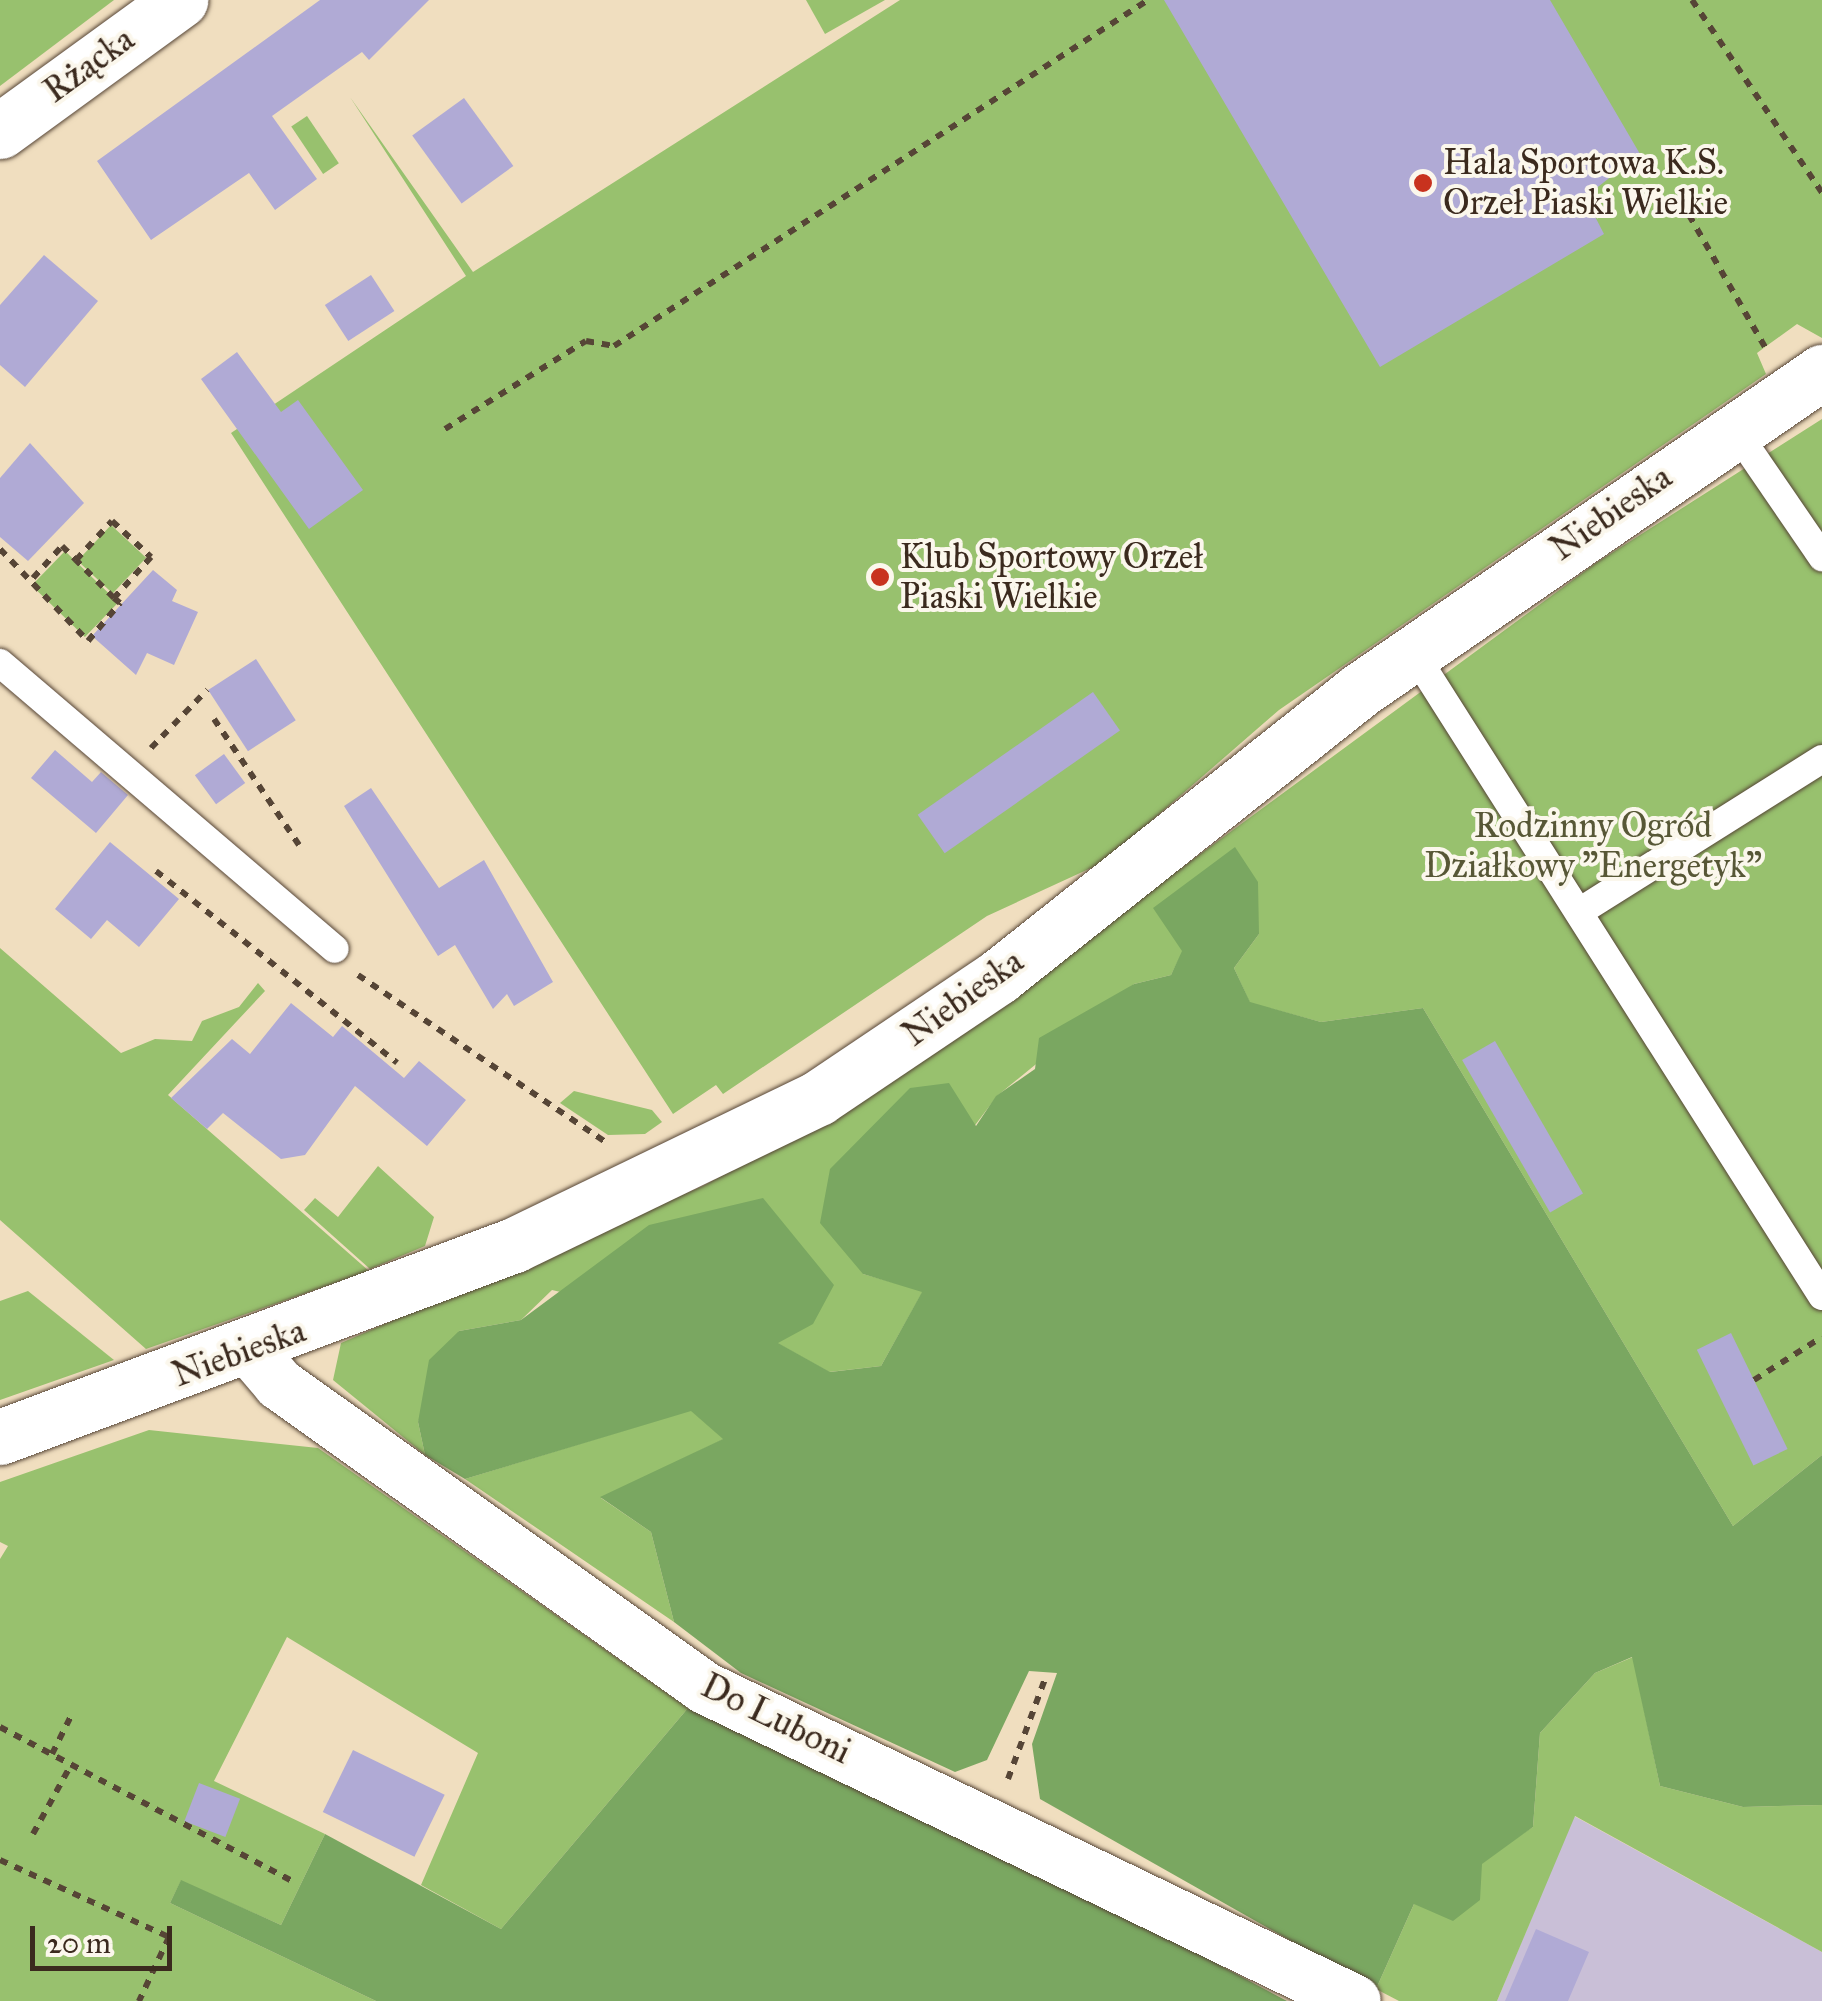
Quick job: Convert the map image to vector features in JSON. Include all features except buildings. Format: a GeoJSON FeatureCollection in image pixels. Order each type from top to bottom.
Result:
{"type":"FeatureCollection","features":[{"type":"Feature","properties":{"kind":"street","name":"Rżącka"},"geometry":{"type":"LineString","coordinates":[[0,131],[180,0]]}},
{"type":"Feature","properties":{"kind":"street","name":"Niebieska"},"geometry":{"type":"LineString","coordinates":[[0,1437],[250,1350],[514,1244],[818,1098],[998,977],[1413,652],[1806,380]]}},
{"type":"Feature","properties":{"kind":"street","name":"Do Luboni"},"geometry":{"type":"LineString","coordinates":[[250,1350],[278,1384],[706,1688],[988,1820],[1355,2001]]}},
{"type":"Feature","properties":{"kind":"lane"},"geometry":{"type":"LineString","coordinates":[[1733,427],[1822,557]]}},
{"type":"Feature","properties":{"kind":"lane"},"geometry":{"type":"LineString","coordinates":[[1413,652],[1822,1296]]}},
{"type":"Feature","properties":{"kind":"lane"},"geometry":{"type":"LineString","coordinates":[[0,662],[128,776],[335,949]]}},
{"type":"Feature","properties":{"kind":"lane"},"geometry":{"type":"LineString","coordinates":[[1579,912],[1822,759]]}},
{"type":"Feature","properties":{"kind":"path"},"geometry":{"type":"LineString","coordinates":[[445,429],[586,340],[614,346],[1148,0]]}},
{"type":"Feature","properties":{"kind":"path"},"geometry":{"type":"LineString","coordinates":[[1692,0],[1822,193]]}},
{"type":"Feature","properties":{"kind":"path"},"geometry":{"type":"LineString","coordinates":[[1689,215],[1806,380]]}},
{"type":"Feature","properties":{"kind":"path"},"geometry":{"type":"LineString","coordinates":[[76,560],[112,522],[151,556],[114,598]]}},
{"type":"Feature","properties":{"kind":"path"},"geometry":{"type":"LineString","coordinates":[[62,546],[120,603],[88,641],[27,586],[32,578],[62,546]]}},
{"type":"Feature","properties":{"kind":"path"},"geometry":{"type":"LineString","coordinates":[[0,549],[32,578]]}},
{"type":"Feature","properties":{"kind":"path"},"geometry":{"type":"LineString","coordinates":[[128,776],[207,690]]}},
{"type":"Feature","properties":{"kind":"path"},"geometry":{"type":"LineString","coordinates":[[214,719],[299,846]]}},
{"type":"Feature","properties":{"kind":"path"},"geometry":{"type":"LineString","coordinates":[[156,872],[397,1063]]}},
{"type":"Feature","properties":{"kind":"path"},"geometry":{"type":"LineString","coordinates":[[335,949],[336,960],[621,1151]]}},
{"type":"Feature","properties":{"kind":"path"},"geometry":{"type":"LineString","coordinates":[[1754,1380],[1822,1337]]}},
{"type":"Feature","properties":{"kind":"path"},"geometry":{"type":"LineString","coordinates":[[988,1820],[1045,1679]]}},
{"type":"Feature","properties":{"kind":"path"},"geometry":{"type":"LineString","coordinates":[[52,1754],[71,1716]]}},
{"type":"Feature","properties":{"kind":"path"},"geometry":{"type":"LineString","coordinates":[[0,1727],[296,1882]]}},
{"type":"Feature","properties":{"kind":"path"},"geometry":{"type":"LineString","coordinates":[[33,1834],[71,1765]]}},
{"type":"Feature","properties":{"kind":"path"},"geometry":{"type":"LineString","coordinates":[[0,1860],[169,1937],[139,2001]]}},
{"type":"Feature","properties":{"kind":"shaded area"},"geometry":{"type":"Polygon","coordinates":[[[1574,1816],[1822,1952],[1822,2001],[1497,2001],[1574,1816]]]}},
{"type":"Feature","properties":{"kind":"green space"},"geometry":{"type":"Polygon","coordinates":[[[0,0],[114,0],[0,86],[0,0]]]}},
{"type":"Feature","properties":{"kind":"green space"},"geometry":{"type":"Polygon","coordinates":[[[806,0],[885,0],[825,34],[806,0]]]}},
{"type":"Feature","properties":{"kind":"green space","name":"Klub Sportowy Orzeł Piaski Wielkie"},"geometry":{"type":"Polygon","coordinates":[[[900,0],[1822,0],[1822,338],[1797,324],[1765,347],[1757,353],[1766,374],[1279,710],[1104,862],[987,916],[723,1094],[716,1085],[673,1114],[231,433],[466,276],[350,97],[473,272],[900,0]]]}},
{"type":"Feature","properties":{"kind":"green space"},"geometry":{"type":"Polygon","coordinates":[[[307,116],[339,163],[323,174],[291,127],[307,116]]]}},
{"type":"Feature","properties":{"kind":"green space","name":"Rodzinny Ogród Działkowy \"Energetyk\""},"geometry":{"type":"Polygon","coordinates":[[[1822,419],[1822,1455],[1733,1526],[1423,1008],[1321,1022],[1250,1003],[1234,968],[1259,934],[1183,951],[1171,975],[1134,984],[997,1096],[863,1274],[923,1291],[881,1366],[829,1372],[777,1343],[552,1290],[521,1320],[459,1331],[418,1422],[425,1455],[333,1380],[341,1343],[703,1186],[871,1096],[1596,563],[1822,419]]]}},
{"type":"Feature","properties":{"kind":"green space"},"geometry":{"type":"Polygon","coordinates":[[[111,525],[146,558],[113,594],[78,561],[111,525]]]}},
{"type":"Feature","properties":{"kind":"green space"},"geometry":{"type":"Polygon","coordinates":[[[65,551],[118,602],[85,637],[32,586],[65,551]]]}},
{"type":"Feature","properties":{"kind":"green space"},"geometry":{"type":"Polygon","coordinates":[[[1235,847],[1258,882],[1259,934],[1234,968],[1250,1002],[1321,1022],[1423,1008],[1733,1526],[1822,1455],[1822,1805],[1743,1807],[1660,1786],[1632,1657],[1595,1673],[1540,1733],[1533,1827],[1482,1864],[1480,1900],[1453,1921],[1414,1904],[1376,1989],[1040,1799],[1032,1744],[1057,1673],[1029,1671],[987,1760],[955,1772],[741,1673],[674,1622],[651,1532],[600,1497],[723,1439],[691,1411],[465,1479],[425,1455],[418,1422],[429,1360],[459,1331],[521,1320],[649,1225],[763,1198],[834,1285],[813,1324],[778,1343],[830,1372],[881,1366],[922,1292],[863,1274],[820,1223],[830,1169],[910,1088],[949,1083],[976,1126],[996,1096],[1035,1069],[1039,1038],[1134,984],[1171,975],[1182,951],[1153,908],[1235,847]]]}},
{"type":"Feature","properties":{"kind":"green space"},"geometry":{"type":"Polygon","coordinates":[[[0,948],[121,1053],[155,1039],[192,1041],[202,1021],[239,1007],[258,983],[265,991],[168,1095],[369,1271],[146,1349],[0,1220],[0,948]]]}},
{"type":"Feature","properties":{"kind":"green space"},"geometry":{"type":"Polygon","coordinates":[[[574,1091],[652,1110],[662,1122],[645,1134],[608,1135],[560,1103],[574,1091]]]}},
{"type":"Feature","properties":{"kind":"green space"},"geometry":{"type":"Polygon","coordinates":[[[378,1166],[434,1217],[425,1246],[370,1269],[304,1210],[315,1198],[338,1217],[378,1166]]]}},
{"type":"Feature","properties":{"kind":"green space"},"geometry":{"type":"Polygon","coordinates":[[[28,1291],[114,1360],[0,1400],[0,1301],[28,1291]]]}},
{"type":"Feature","properties":{"kind":"green space"},"geometry":{"type":"Polygon","coordinates":[[[691,1410],[724,1439],[601,1498],[651,1532],[674,1622],[465,1479],[691,1410]]]}},
{"type":"Feature","properties":{"kind":"green space"},"geometry":{"type":"Polygon","coordinates":[[[149,1430],[318,1448],[688,1708],[501,1929],[421,1885],[478,1753],[287,1637],[214,1781],[325,1834],[281,1925],[181,1881],[170,1903],[376,2001],[0,2001],[0,1559],[8,1546],[0,1542],[0,1482],[149,1430]]]}},
{"type":"Feature","properties":{"kind":"green space"},"geometry":{"type":"Polygon","coordinates":[[[1633,1657],[1660,1786],[1743,1807],[1822,1805],[1822,1952],[1575,1816],[1497,2001],[1399,2001],[1376,1989],[1414,1904],[1533,1827],[1540,1733],[1595,1673],[1633,1657]]]}},
{"type":"Feature","properties":{"kind":"green space"},"geometry":{"type":"Polygon","coordinates":[[[688,1708],[979,1837],[1287,2001],[376,2001],[170,1903],[181,1880],[281,1925],[325,1834],[501,1929],[688,1708]]]}},
{"type":"Feature","properties":{"kind":"place","name":"Hala Sportowa K.S. Orzeł Piaski Wielkie"},"geometry":{"type":"Point","coordinates":[1423,183]}},
{"type":"Feature","properties":{"kind":"place","name":"Klub Sportowy Orzeł Piaski Wielkie"},"geometry":{"type":"Point","coordinates":[880,577]}}]}
